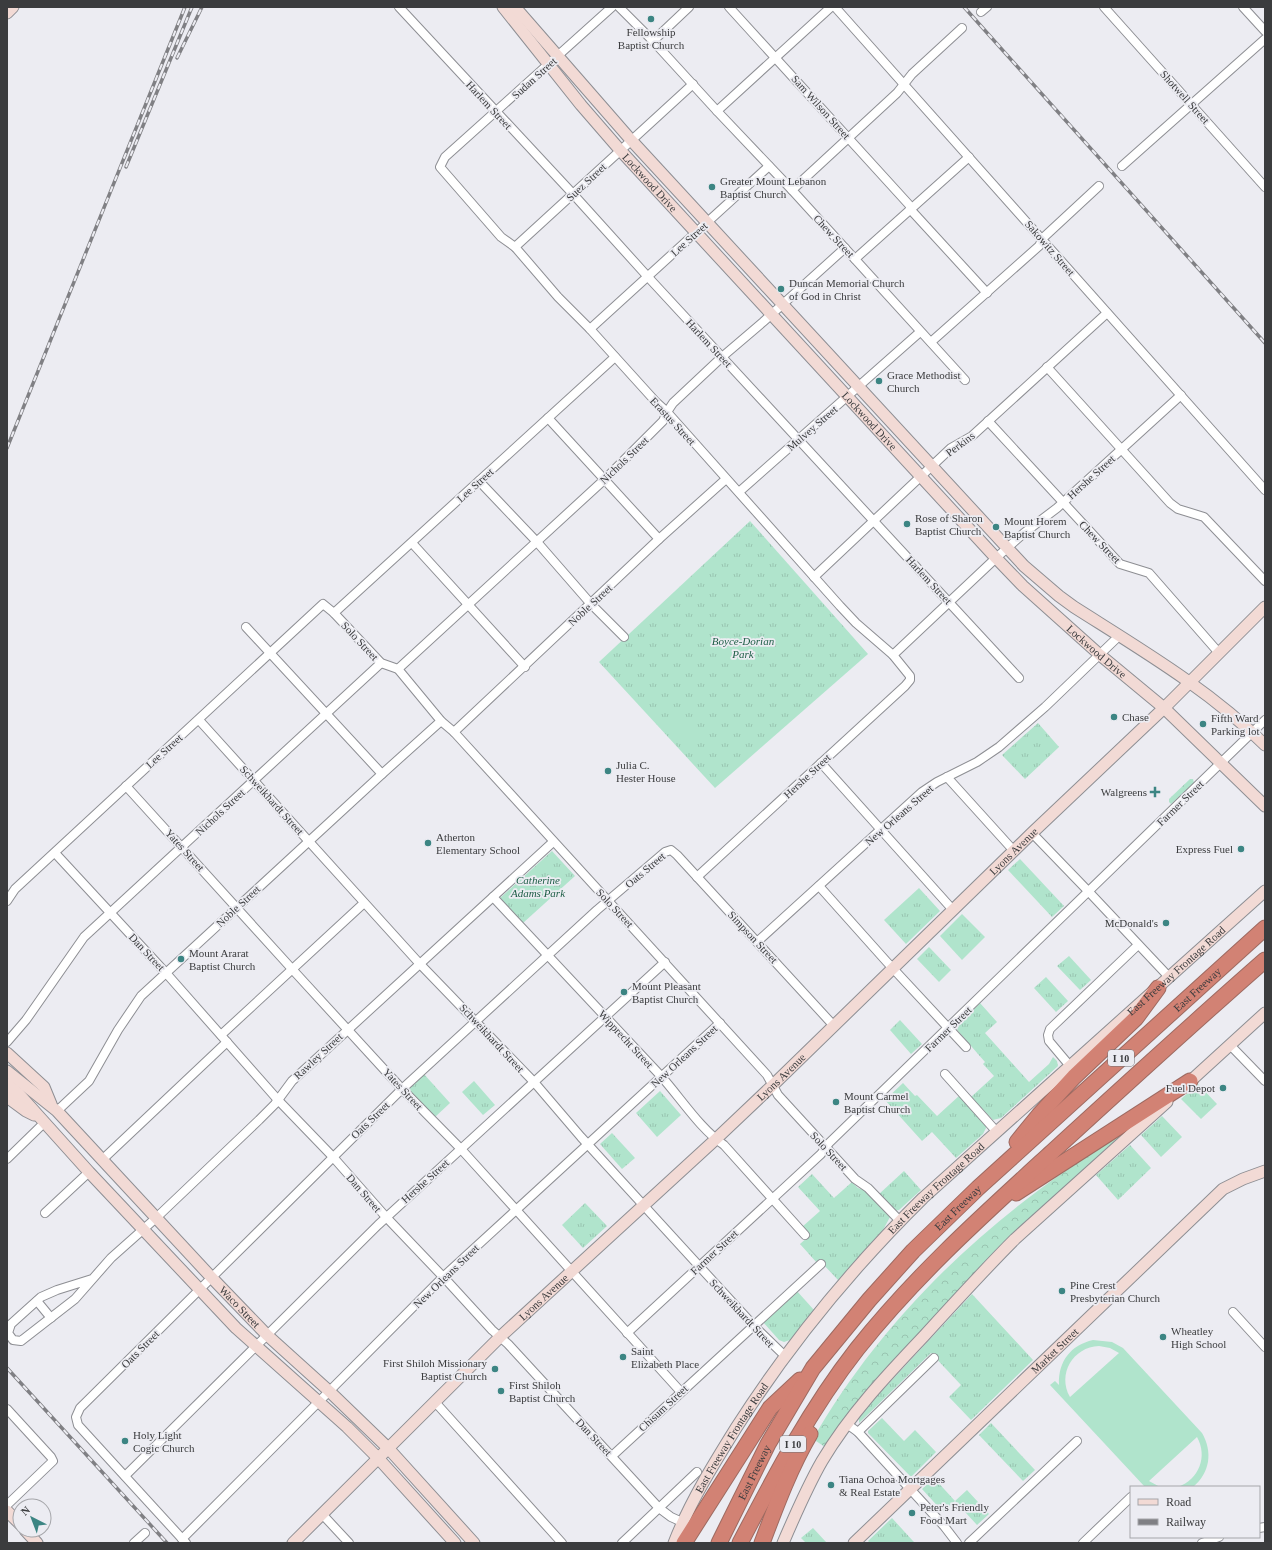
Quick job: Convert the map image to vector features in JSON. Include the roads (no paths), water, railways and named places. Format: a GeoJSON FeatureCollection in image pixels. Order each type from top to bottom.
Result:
{"type":"FeatureCollection","features":[{"type":"Feature","properties":{"kind":"highway","name":"East Freeway"},"geometry":{"type":"LineString","coordinates":[[719,1543],[768,1444],[813,1368],[869,1300],[913,1251],[978,1188],[1265,928]]}},
{"type":"Feature","properties":{"kind":"highway","name":"East Freeway"},"geometry":{"type":"LineString","coordinates":[[740,1543],[796,1439],[856,1351],[910,1286],[989,1209],[1172,1042],[1265,960]]}},
{"type":"Feature","properties":{"kind":"highway"},"geometry":{"type":"LineString","coordinates":[[978,1188],[1039,1115],[1074,1077],[1136,1018],[1158,988]]}},
{"type":"Feature","properties":{"kind":"highway"},"geometry":{"type":"LineString","coordinates":[[989,1209],[1034,1183],[1190,1081]]}},
{"type":"Feature","properties":{"kind":"highway"},"geometry":{"type":"LineString","coordinates":[[762,1543],[796,1461],[817,1423],[847,1378],[856,1351]]}},
{"type":"Feature","properties":{"kind":"highway"},"geometry":{"type":"LineString","coordinates":[[684,1543],[770,1408],[813,1368]]}},
{"type":"Feature","properties":{"kind":"main road"},"geometry":{"type":"LineString","coordinates":[[7,13],[13,7]]}},
{"type":"Feature","properties":{"kind":"main road"},"geometry":{"type":"LineString","coordinates":[[493,7],[516,11]]}},
{"type":"Feature","properties":{"kind":"main road","name":"Lockwood Drive"},"geometry":{"type":"LineString","coordinates":[[503,7],[516,11],[558,55],[593,98],[631,140],[1024,566],[1074,607],[1188,682],[1227,711],[1265,745]]}},
{"type":"Feature","properties":{"kind":"main road","name":"Lockwood Drive"},"geometry":{"type":"LineString","coordinates":[[516,11],[548,64],[620,150],[996,558],[1023,586],[1100,655],[1164,708],[1265,806]]}},
{"type":"Feature","properties":{"kind":"main road","name":"Lyons Avenue"},"geometry":{"type":"LineString","coordinates":[[293,1543],[500,1337],[773,1085],[1032,833],[1164,708],[1188,682],[1265,607]]}},
{"type":"Feature","properties":{"kind":"main road","name":"East Freeway Frontage Road"},"geometry":{"type":"LineString","coordinates":[[674,1543],[682,1522],[702,1484],[784,1356],[819,1311],[900,1221],[996,1131],[1265,891]]}},
{"type":"Feature","properties":{"kind":"main road"},"geometry":{"type":"LineString","coordinates":[[783,1543],[822,1460],[847,1424],[875,1388],[1015,1239],[1265,1013]]}},
{"type":"Feature","properties":{"kind":"main road"},"geometry":{"type":"LineString","coordinates":[[7,1053],[44,1088],[55,1108]]}},
{"type":"Feature","properties":{"kind":"main road","name":"Waco Street"},"geometry":{"type":"LineString","coordinates":[[7,1070],[55,1108],[212,1278],[267,1335],[329,1391],[388,1448],[474,1543]]}},
{"type":"Feature","properties":{"kind":"main road","name":"Waco Street"},"geometry":{"type":"LineString","coordinates":[[7,1084],[18,1093],[89,1172],[236,1328],[319,1402],[378,1458],[454,1542]]}},
{"type":"Feature","properties":{"kind":"main road"},"geometry":{"type":"LineString","coordinates":[[7,1097],[26,1111],[43,1120]]}},
{"type":"Feature","properties":{"kind":"main road","name":"Market Street"},"geometry":{"type":"LineString","coordinates":[[854,1543],[1223,1189],[1243,1179],[1265,1172]]}},
{"type":"Feature","properties":{"kind":"main road"},"geometry":{"type":"LineString","coordinates":[[454,1542],[465,1532]]}},
{"type":"Feature","properties":{"kind":"street","name":"Harlem Street"},"geometry":{"type":"LineString","coordinates":[[399,7],[573,194],[798,440],[1020,678]]}},
{"type":"Feature","properties":{"kind":"street","name":"Sudan Street"},"geometry":{"type":"LineString","coordinates":[[440,167],[445,158],[612,7]]}},
{"type":"Feature","properties":{"kind":"street","name":"Chew Street"},"geometry":{"type":"LineString","coordinates":[[619,7],[653,41],[792,190],[965,380]]}},
{"type":"Feature","properties":{"kind":"street"},"geometry":{"type":"LineString","coordinates":[[653,41],[689,7]]}},
{"type":"Feature","properties":{"kind":"street","name":"Sam Wilson Street"},"geometry":{"type":"LineString","coordinates":[[729,7],[987,293]]}},
{"type":"Feature","properties":{"kind":"street"},"geometry":{"type":"LineString","coordinates":[[717,111],[830,7]]}},
{"type":"Feature","properties":{"kind":"street","name":"Sakowitz Street"},"geometry":{"type":"LineString","coordinates":[[835,7],[1265,490]]}},
{"type":"Feature","properties":{"kind":"street","name":"Shotwell Street"},"geometry":{"type":"LineString","coordinates":[[1104,7],[1265,187]]}},
{"type":"Feature","properties":{"kind":"street"},"geometry":{"type":"LineString","coordinates":[[1243,7],[1265,31]]}},
{"type":"Feature","properties":{"kind":"street"},"geometry":{"type":"LineString","coordinates":[[792,190],[897,93],[912,74],[962,28]]}},
{"type":"Feature","properties":{"kind":"street"},"geometry":{"type":"LineString","coordinates":[[1122,166],[1265,39]]}},
{"type":"Feature","properties":{"kind":"street","name":"Suez Street"},"geometry":{"type":"LineString","coordinates":[[514,247],[693,84]]}},
{"type":"Feature","properties":{"kind":"street"},"geometry":{"type":"LineString","coordinates":[[855,259],[969,157]]}},
{"type":"Feature","properties":{"kind":"street","name":"Lee Street"},"geometry":{"type":"LineString","coordinates":[[590,328],[769,166]]}},
{"type":"Feature","properties":{"kind":"street","name":"Erastus Street"},"geometry":{"type":"LineString","coordinates":[[440,167],[501,237],[514,247],[558,297],[590,328],[667,412],[814,577],[856,622],[893,655],[908,672]]}},
{"type":"Feature","properties":{"kind":"street"},"geometry":{"type":"LineString","coordinates":[[931,342],[1040,246],[1042,240],[1099,186]]}},
{"type":"Feature","properties":{"kind":"street","name":"Nichols Street"},"geometry":{"type":"LineString","coordinates":[[398,669],[605,479],[663,421],[673,403],[722,357],[845,248]]}},
{"type":"Feature","properties":{"kind":"street","name":"Perkins"},"geometry":{"type":"LineString","coordinates":[[814,577],[922,477],[951,448],[972,436],[1107,313]]}},
{"type":"Feature","properties":{"kind":"street","name":"Mulvey Street"},"geometry":{"type":"LineString","coordinates":[[739,492],[920,332]]}},
{"type":"Feature","properties":{"kind":"street","name":"Lee Street"},"geometry":{"type":"LineString","coordinates":[[334,613],[615,357]]}},
{"type":"Feature","properties":{"kind":"street"},"geometry":{"type":"LineString","coordinates":[[1047,367],[1170,503],[1178,508],[1204,517],[1265,581]]}},
{"type":"Feature","properties":{"kind":"street","name":"Hershe Street"},"geometry":{"type":"LineString","coordinates":[[893,655],[996,558],[1063,503],[1181,395]]}},
{"type":"Feature","properties":{"kind":"street"},"geometry":{"type":"LineString","coordinates":[[548,418],[659,539]]}},
{"type":"Feature","properties":{"kind":"street","name":"Chew Street"},"geometry":{"type":"LineString","coordinates":[[988,421],[1120,564],[1149,573],[1219,653]]}},
{"type":"Feature","properties":{"kind":"street","name":"Noble Street"},"geometry":{"type":"LineString","coordinates":[[454,732],[525,667],[659,539],[726,479]]}},
{"type":"Feature","properties":{"kind":"street"},"geometry":{"type":"LineString","coordinates":[[479,481],[537,542],[591,604],[624,637]]}},
{"type":"Feature","properties":{"kind":"street"},"geometry":{"type":"LineString","coordinates":[[412,543],[525,667]]}},
{"type":"Feature","properties":{"kind":"street","name":"Lee Street"},"geometry":{"type":"LineString","coordinates":[[7,901],[15,889],[323,604]]}},
{"type":"Feature","properties":{"kind":"street","name":"Solo Street"},"geometry":{"type":"LineString","coordinates":[[323,604],[334,613],[381,663],[398,669],[441,721],[454,732],[767,1075],[778,1095],[826,1148],[855,1179],[868,1188],[900,1221]]}},
{"type":"Feature","properties":{"kind":"street"},"geometry":{"type":"LineString","coordinates":[[246,627],[382,774]]}},
{"type":"Feature","properties":{"kind":"street","name":"New Orleans Street"},"geometry":{"type":"LineString","coordinates":[[757,942],[922,792],[937,782],[977,762],[999,747],[1119,636]]}},
{"type":"Feature","properties":{"kind":"street","name":"Nichols Street"},"geometry":{"type":"LineString","coordinates":[[7,1042],[26,1020],[84,937],[381,663]]}},
{"type":"Feature","properties":{"kind":"street","name":"Hershe Street"},"geometry":{"type":"LineString","coordinates":[[697,877],[905,686],[910,680],[908,672]]}},
{"type":"Feature","properties":{"kind":"street","name":"Schweikhardt Street"},"geometry":{"type":"LineString","coordinates":[[199,720],[419,963],[477,1021],[534,1082],[699,1266],[754,1326],[784,1356]]}},
{"type":"Feature","properties":{"kind":"street","name":"Farmer Street"},"geometry":{"type":"LineString","coordinates":[[627,1333],[826,1148],[1265,720]]}},
{"type":"Feature","properties":{"kind":"street","name":"Noble Street"},"geometry":{"type":"LineString","coordinates":[[55,1108],[89,1081],[118,1030],[135,1004],[166,973],[441,721]]}},
{"type":"Feature","properties":{"kind":"street"},"geometry":{"type":"LineString","coordinates":[[821,763],[953,910]]}},
{"type":"Feature","properties":{"kind":"street"},"geometry":{"type":"LineString","coordinates":[[947,777],[1014,851]]}},
{"type":"Feature","properties":{"kind":"street","name":"Yates Street"},"geometry":{"type":"LineString","coordinates":[[126,786],[402,1089],[461,1149],[681,1392]]}},
{"type":"Feature","properties":{"kind":"street"},"geometry":{"type":"LineString","coordinates":[[1032,833],[1169,977]]}},
{"type":"Feature","properties":{"kind":"street","name":"Rawley Street"},"geometry":{"type":"LineString","coordinates":[[92,1279],[57,1290],[41,1297],[10,1324],[8,1333],[13,1340],[21,1341],[75,1299],[111,1258],[156,1218],[259,1120],[278,1100],[283,1091],[292,1081],[419,963],[553,842]]}},
{"type":"Feature","properties":{"kind":"street","name":"Simpson Street"},"geometry":{"type":"LineString","coordinates":[[671,850],[834,1026]]}},
{"type":"Feature","properties":{"kind":"street","name":"Oats Street"},"geometry":{"type":"LineString","coordinates":[[125,1476],[78,1425],[76,1417],[83,1406],[402,1089],[608,901],[665,852],[671,850]]}},
{"type":"Feature","properties":{"kind":"street","name":"Dan Street"},"geometry":{"type":"LineString","coordinates":[[54,853],[166,973],[278,1100],[333,1157],[386,1217],[508,1344],[659,1508],[671,1517],[682,1522]]}},
{"type":"Feature","properties":{"kind":"street"},"geometry":{"type":"LineString","coordinates":[[819,886],[893,969],[966,1047]]}},
{"type":"Feature","properties":{"kind":"street","name":"Wipprecht Street"},"geometry":{"type":"LineString","coordinates":[[493,897],[661,1076],[716,1139],[724,1145],[805,1235]]}},
{"type":"Feature","properties":{"kind":"street"},"geometry":{"type":"LineString","coordinates":[[221,1035],[364,903]]}},
{"type":"Feature","properties":{"kind":"street"},"geometry":{"type":"LineString","coordinates":[[1070,1066],[1049,1041],[1048,1035],[1050,1029],[1138,945]]}},
{"type":"Feature","properties":{"kind":"street","name":"Hershe Street"},"geometry":{"type":"LineString","coordinates":[[125,1476],[386,1217],[665,962]]}},
{"type":"Feature","properties":{"kind":"street","name":"New Orleans Street"},"geometry":{"type":"LineString","coordinates":[[184,1541],[329,1391],[443,1277],[720,1023]]}},
{"type":"Feature","properties":{"kind":"street"},"geometry":{"type":"LineString","coordinates":[[103,1159],[227,1042]]}},
{"type":"Feature","properties":{"kind":"street"},"geometry":{"type":"LineString","coordinates":[[1230,1045],[1265,1081]]}},
{"type":"Feature","properties":{"kind":"street"},"geometry":{"type":"LineString","coordinates":[[945,1074],[996,1131]]}},
{"type":"Feature","properties":{"kind":"street"},"geometry":{"type":"LineString","coordinates":[[7,1159],[43,1120]]}},
{"type":"Feature","properties":{"kind":"street"},"geometry":{"type":"LineString","coordinates":[[45,1213],[89,1172]]}},
{"type":"Feature","properties":{"kind":"street","name":"Chisum Street"},"geometry":{"type":"LineString","coordinates":[[612,1456],[821,1264]]}},
{"type":"Feature","properties":{"kind":"street"},"geometry":{"type":"LineString","coordinates":[[37,1301],[51,1318]]}},
{"type":"Feature","properties":{"kind":"street"},"geometry":{"type":"LineString","coordinates":[[1233,1312],[1264,1343]]}},
{"type":"Feature","properties":{"kind":"street"},"geometry":{"type":"LineString","coordinates":[[858,1432],[934,1358]]}},
{"type":"Feature","properties":{"kind":"street"},"geometry":{"type":"LineString","coordinates":[[435,1402],[562,1543]]}},
{"type":"Feature","properties":{"kind":"street"},"geometry":{"type":"LineString","coordinates":[[7,1409],[51,1457],[53,1462],[7,1505]]}},
{"type":"Feature","properties":{"kind":"street"},"geometry":{"type":"LineString","coordinates":[[847,1424],[858,1432],[944,1526],[957,1543]]}},
{"type":"Feature","properties":{"kind":"street"},"geometry":{"type":"LineString","coordinates":[[968,1543],[1077,1441]]}},
{"type":"Feature","properties":{"kind":"street"},"geometry":{"type":"LineString","coordinates":[[622,1543],[697,1472]]}},
{"type":"Feature","properties":{"kind":"street"},"geometry":{"type":"LineString","coordinates":[[125,1476],[184,1541]]}},
{"type":"Feature","properties":{"kind":"street"},"geometry":{"type":"LineString","coordinates":[[1083,1543],[1130,1498]]}},
{"type":"Feature","properties":{"kind":"street"},"geometry":{"type":"LineString","coordinates":[[322,1514],[349,1543]]}},
{"type":"Feature","properties":{"kind":"street"},"geometry":{"type":"LineString","coordinates":[[134,1543],[145,1533]]}},
{"type":"Feature","properties":{"kind":"street"},"geometry":{"type":"LineString","coordinates":[[1202,1543],[1216,1538]]}},
{"type":"Feature","properties":{"kind":"railway"},"geometry":{"type":"LineString","coordinates":[[7,448],[185,7]]}},
{"type":"Feature","properties":{"kind":"railway"},"geometry":{"type":"LineString","coordinates":[[126,167],[192,7]]}},
{"type":"Feature","properties":{"kind":"railway"},"geometry":{"type":"LineString","coordinates":[[177,58],[202,7]]}},
{"type":"Feature","properties":{"kind":"railway"},"geometry":{"type":"LineString","coordinates":[[964,7],[1265,343]]}},
{"type":"Feature","properties":{"kind":"railway"},"geometry":{"type":"LineString","coordinates":[[7,1368],[167,1543]]}},
{"type":"Feature","properties":{"kind":"place","name":"Fellowship Baptist Church"},"geometry":{"type":"Point","coordinates":[651,19]}},
{"type":"Feature","properties":{"kind":"place","name":"Greater Mount Lebanon Baptist Church"},"geometry":{"type":"Point","coordinates":[712,187]}},
{"type":"Feature","properties":{"kind":"place","name":"Duncan Memorial Church of God in Christ"},"geometry":{"type":"Point","coordinates":[781,289]}},
{"type":"Feature","properties":{"kind":"place","name":"Grace Methodist Church"},"geometry":{"type":"Point","coordinates":[879,381]}},
{"type":"Feature","properties":{"kind":"place","name":"Rose of Sharon Baptist Church"},"geometry":{"type":"Point","coordinates":[907,524]}},
{"type":"Feature","properties":{"kind":"place","name":"Mount Horem Baptist Church"},"geometry":{"type":"Point","coordinates":[996,527]}},
{"type":"Feature","properties":{"kind":"place","name":"Chase"},"geometry":{"type":"Point","coordinates":[1114,717]}},
{"type":"Feature","properties":{"kind":"place","name":"Fifth Ward Parking lot"},"geometry":{"type":"Point","coordinates":[1203,724]}},
{"type":"Feature","properties":{"kind":"place","name":"Julia C. Hester House"},"geometry":{"type":"Point","coordinates":[608,771]}},
{"type":"Feature","properties":{"kind":"place","name":"Walgreens"},"geometry":{"type":"Point","coordinates":[1155,792]}},
{"type":"Feature","properties":{"kind":"place","name":"Atherton Elementary School"},"geometry":{"type":"Point","coordinates":[428,843]}},
{"type":"Feature","properties":{"kind":"place","name":"Express Fuel"},"geometry":{"type":"Point","coordinates":[1241,849]}},
{"type":"Feature","properties":{"kind":"place","name":"McDonald's"},"geometry":{"type":"Point","coordinates":[1166,923]}},
{"type":"Feature","properties":{"kind":"place","name":"Mount Ararat Baptist Church"},"geometry":{"type":"Point","coordinates":[181,959]}},
{"type":"Feature","properties":{"kind":"place","name":"Mount Pleasant Baptist Church"},"geometry":{"type":"Point","coordinates":[624,992]}},
{"type":"Feature","properties":{"kind":"place","name":"Fuel Depot"},"geometry":{"type":"Point","coordinates":[1223,1088]}},
{"type":"Feature","properties":{"kind":"place","name":"Mount Carmel Baptist Church"},"geometry":{"type":"Point","coordinates":[836,1102]}},
{"type":"Feature","properties":{"kind":"place","name":"Pine Crest Presbyterian Church"},"geometry":{"type":"Point","coordinates":[1062,1291]}},
{"type":"Feature","properties":{"kind":"place","name":"Wheatley High School"},"geometry":{"type":"Point","coordinates":[1163,1337]}},
{"type":"Feature","properties":{"kind":"place","name":"Saint Elizabeth Place"},"geometry":{"type":"Point","coordinates":[623,1357]}},
{"type":"Feature","properties":{"kind":"place","name":"First Shiloh Missionary Baptist Church"},"geometry":{"type":"Point","coordinates":[495,1369]}},
{"type":"Feature","properties":{"kind":"place","name":"First Shiloh Baptist Church"},"geometry":{"type":"Point","coordinates":[501,1391]}},
{"type":"Feature","properties":{"kind":"place","name":"Holy Light Cogic Church"},"geometry":{"type":"Point","coordinates":[125,1441]}},
{"type":"Feature","properties":{"kind":"place","name":"Tiana Ochoa Mortgages & Real Estate"},"geometry":{"type":"Point","coordinates":[831,1485]}},
{"type":"Feature","properties":{"kind":"place","name":"Peter's Friendly Food Mart"},"geometry":{"type":"Point","coordinates":[912,1513]}},
{"type":"Feature","properties":{"kind":"park label","name":"Boyce-Dorian Park"},"geometry":{"type":"Point","coordinates":[743,647]}},
{"type":"Feature","properties":{"kind":"park label","name":"Catherine Adams Park"},"geometry":{"type":"Point","coordinates":[538,886]}}]}
